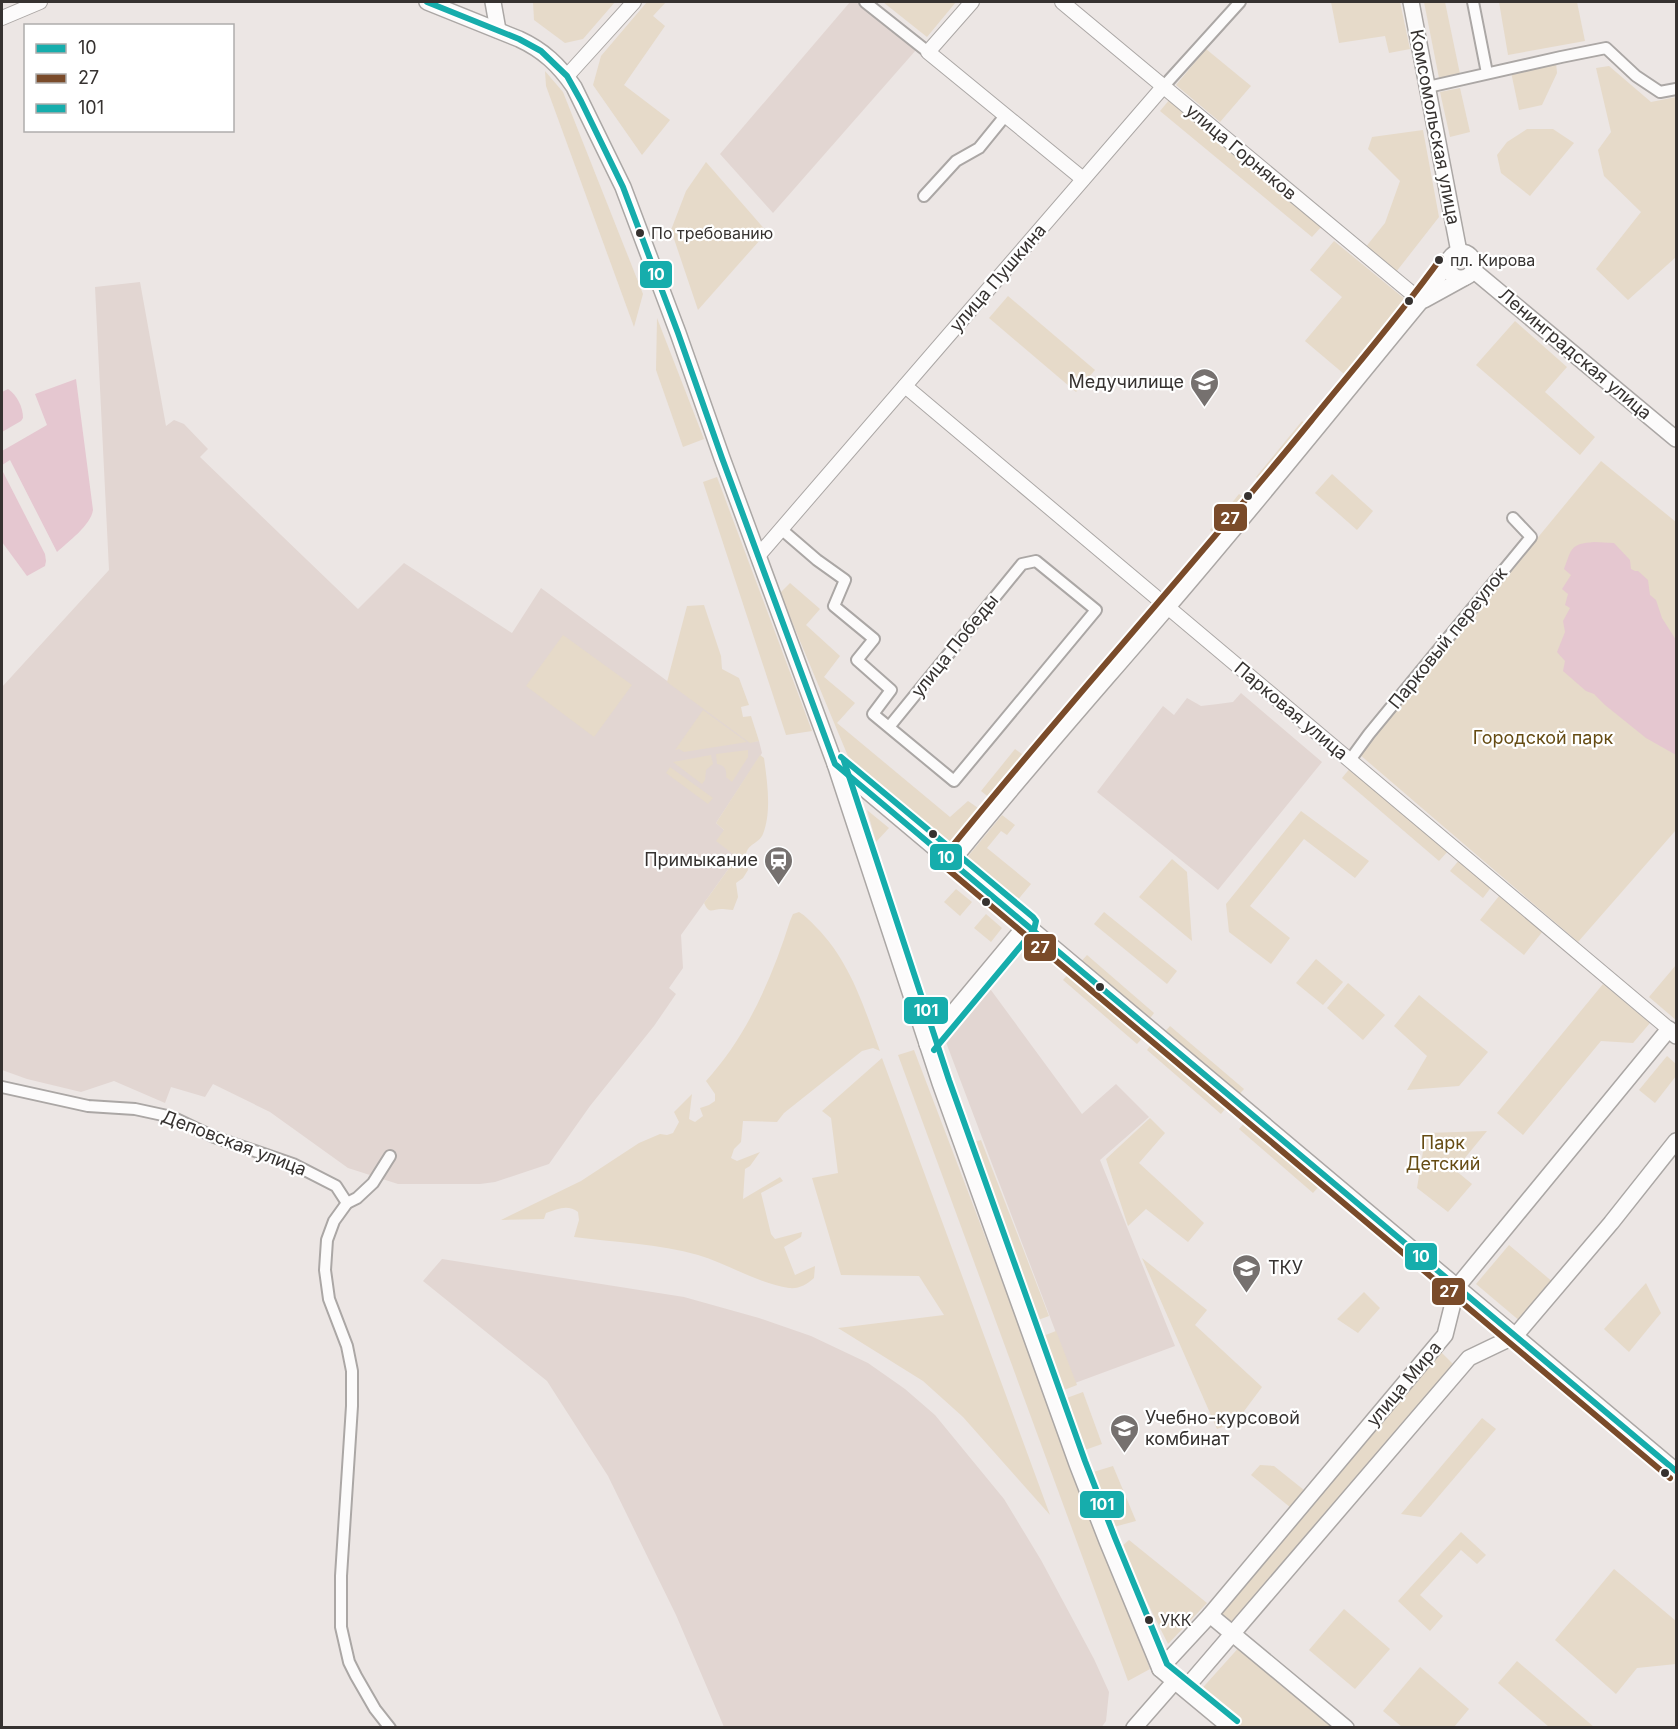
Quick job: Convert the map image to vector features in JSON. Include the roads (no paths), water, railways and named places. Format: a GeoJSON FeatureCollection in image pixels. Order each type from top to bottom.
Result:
{"type":"FeatureCollection","features":[{"type":"Feature","properties":{"kind":"main road"},"geometry":{"type":"LineString","coordinates":[[427,2],[498,30],[542,51],[567,76],[623,187],[836,764],[927,1044],[1077,1464],[1160,1669],[1231,1728]]}},
{"type":"Feature","properties":{"kind":"main road"},"geometry":{"type":"LineString","coordinates":[[493,2],[498,30]]}},
{"type":"Feature","properties":{"kind":"main road","name":"Комсомольская улица"},"geometry":{"type":"LineString","coordinates":[[1411,2],[1459,252]]}},
{"type":"Feature","properties":{"kind":"main road"},"geometry":{"type":"LineString","coordinates":[[951,861],[1036,758],[1168,607],[1421,301],[1450,257],[1459,252],[1469,254],[1474,263],[1469,274],[1421,301]]}},
{"type":"Feature","properties":{"kind":"main road"},"geometry":{"type":"LineString","coordinates":[[1448,263],[1450,274],[1454,277],[1469,274]]}},
{"type":"Feature","properties":{"kind":"main road","name":"Ленинградская улица"},"geometry":{"type":"LineString","coordinates":[[1469,274],[1677,439]]}},
{"type":"Feature","properties":{"kind":"main road"},"geometry":{"type":"LineString","coordinates":[[836,764],[1677,1471]]}},
{"type":"Feature","properties":{"kind":"main road"},"geometry":{"type":"LineString","coordinates":[[927,1044],[1027,924]]}},
{"type":"Feature","properties":{"kind":"main road","name":"улица Мира"},"geometry":{"type":"LineString","coordinates":[[1160,1669],[1210,1615],[1445,1335],[1457,1287],[1673,1033]]}},
{"type":"Feature","properties":{"kind":"main road","name":"улица Мира"},"geometry":{"type":"LineString","coordinates":[[1134,1728],[1234,1634],[1469,1358],[1515,1336],[1677,1141]]}},
{"type":"Feature","properties":{"kind":"main road"},"geometry":{"type":"LineString","coordinates":[[1210,1615],[1346,1728]]}},
{"type":"Feature","properties":{"kind":"street"},"geometry":{"type":"LineString","coordinates":[[2,16],[40,2]]}},
{"type":"Feature","properties":{"kind":"street"},"geometry":{"type":"LineString","coordinates":[[567,76],[634,2]]}},
{"type":"Feature","properties":{"kind":"street"},"geometry":{"type":"LineString","coordinates":[[865,2],[1083,179]]}},
{"type":"Feature","properties":{"kind":"street"},"geometry":{"type":"LineString","coordinates":[[928,52],[972,2]]}},
{"type":"Feature","properties":{"kind":"street","name":"улица Горняков"},"geometry":{"type":"LineString","coordinates":[[1062,2],[1421,301]]}},
{"type":"Feature","properties":{"kind":"street","name":"улица Пушкина"},"geometry":{"type":"LineString","coordinates":[[758,556],[1163,87],[1240,2]]}},
{"type":"Feature","properties":{"kind":"street"},"geometry":{"type":"LineString","coordinates":[[1473,2],[1487,74]]}},
{"type":"Feature","properties":{"kind":"street"},"geometry":{"type":"LineString","coordinates":[[1428,87],[1606,48],[1636,76],[1660,92],[1677,89]]}},
{"type":"Feature","properties":{"kind":"street"},"geometry":{"type":"LineString","coordinates":[[924,196],[956,161],[979,148],[1005,116]]}},
{"type":"Feature","properties":{"kind":"street","name":"Парковая улица"},"geometry":{"type":"LineString","coordinates":[[905,386],[1673,1033]]}},
{"type":"Feature","properties":{"kind":"street","name":"Парковый переулок"},"geometry":{"type":"LineString","coordinates":[[1350,760],[1531,537],[1513,518]]}},
{"type":"Feature","properties":{"kind":"street"},"geometry":{"type":"LineString","coordinates":[[781,529],[817,560],[845,580],[834,606],[874,639],[857,660],[891,690],[873,714],[889,727]]}},
{"type":"Feature","properties":{"kind":"street","name":"улица Победы"},"geometry":{"type":"LineString","coordinates":[[1036,561],[1096,610],[954,781],[889,727],[1022,564],[1036,561]]}},
{"type":"Feature","properties":{"kind":"street","name":"Деповская улица"},"geometry":{"type":"LineString","coordinates":[[2,1088],[80,1104],[135,1109],[172,1117],[214,1137],[293,1164],[336,1186],[347,1203]]}},
{"type":"Feature","properties":{"kind":"street"},"geometry":{"type":"LineString","coordinates":[[390,1156],[373,1183],[357,1198],[347,1203],[330,1229],[325,1270],[329,1299],[347,1346],[352,1380],[341,1576],[341,1627],[349,1662],[375,1709],[390,1728]]}},
{"type":"Feature","properties":{"kind":"place","name":"По требованию"},"geometry":{"type":"Point","coordinates":[640,233]}},
{"type":"Feature","properties":{"kind":"place","name":"пл. Кирова"},"geometry":{"type":"Point","coordinates":[1439,260]}},
{"type":"Feature","properties":{"kind":"place","name":"Медучилище"},"geometry":{"type":"Point","coordinates":[1205,408]}},
{"type":"Feature","properties":{"kind":"place","name":"Примыкание"},"geometry":{"type":"Point","coordinates":[779,886]}},
{"type":"Feature","properties":{"kind":"place","name":"ТКУ"},"geometry":{"type":"Point","coordinates":[1247,1294]}},
{"type":"Feature","properties":{"kind":"place","name":"Учебно-курсовой комбинат"},"geometry":{"type":"Point","coordinates":[1124,1454]}},
{"type":"Feature","properties":{"kind":"place","name":"УКК"},"geometry":{"type":"Point","coordinates":[1149,1620]}},
{"type":"Feature","properties":{"kind":"park label","name":"Городской парк"},"geometry":{"type":"Point","coordinates":[1543,738]}},
{"type":"Feature","properties":{"kind":"park label","name":"Парк Детский"},"geometry":{"type":"Point","coordinates":[1443,1153]}}]}
